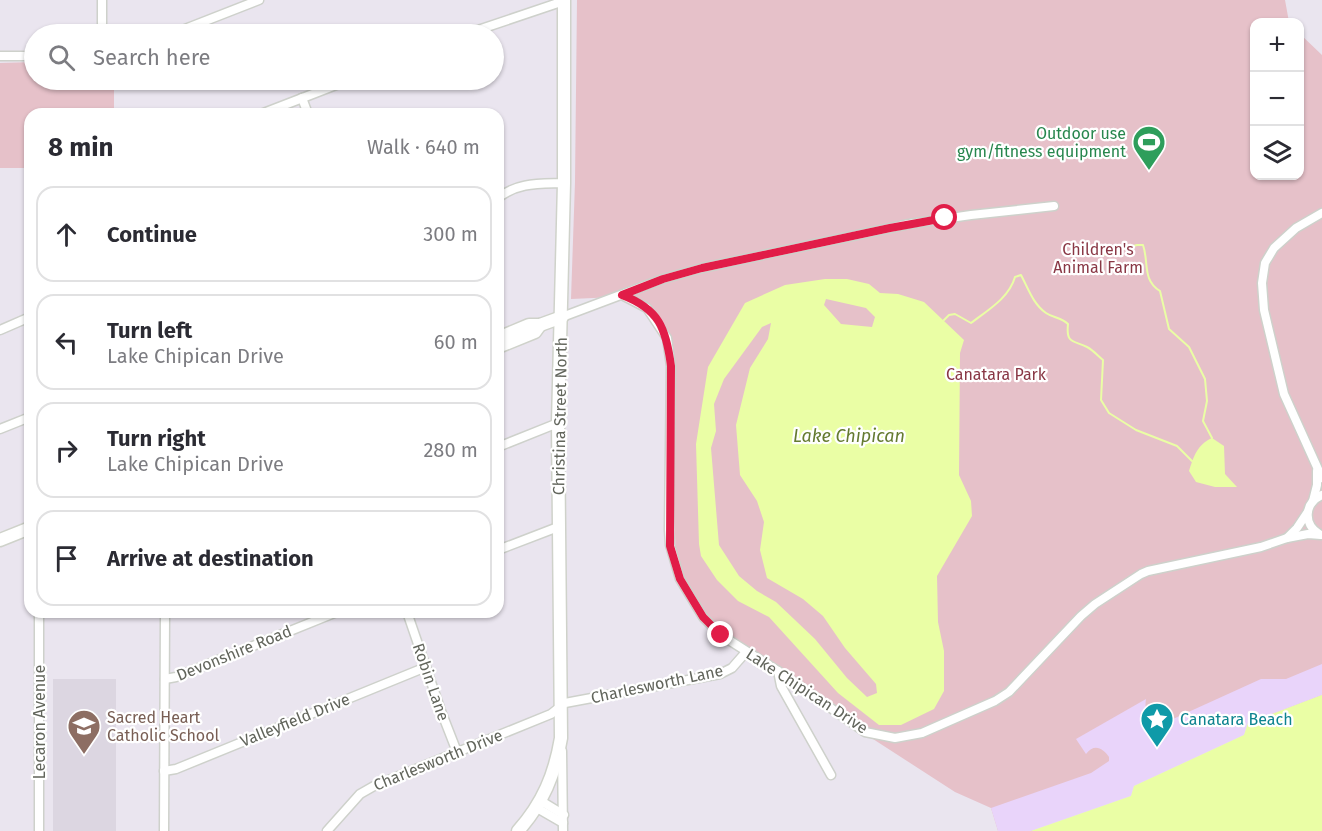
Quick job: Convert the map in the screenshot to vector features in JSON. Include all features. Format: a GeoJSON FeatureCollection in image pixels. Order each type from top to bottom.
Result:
{"type":"FeatureCollection","features":[{"type":"Feature","properties":{"kind":"street"},"geometry":{"type":"LineString","coordinates":[[102,0],[102,24]]}},
{"type":"Feature","properties":{"kind":"street"},"geometry":{"type":"LineString","coordinates":[[198,24],[259,0]]}},
{"type":"Feature","properties":{"kind":"street"},"geometry":{"type":"LineString","coordinates":[[495,24],[564,0]]}},
{"type":"Feature","properties":{"kind":"street","name":"Christina Street North"},"geometry":{"type":"LineString","coordinates":[[563,823],[558,423],[564,183],[564,0]]}},
{"type":"Feature","properties":{"kind":"street"},"geometry":{"type":"LineString","coordinates":[[0,56],[24,56]]}},
{"type":"Feature","properties":{"kind":"street"},"geometry":{"type":"LineString","coordinates":[[276,108],[323,90]]}},
{"type":"Feature","properties":{"kind":"street"},"geometry":{"type":"LineString","coordinates":[[302,98],[306,108]]}},
{"type":"Feature","properties":{"kind":"street"},"geometry":{"type":"LineString","coordinates":[[504,194],[524,185],[564,183]]}},
{"type":"Feature","properties":{"kind":"street"},"geometry":{"type":"LineString","coordinates":[[504,335],[529,325],[540,325],[663,279],[702,268],[890,228],[971,215],[1054,206]]}},
{"type":"Feature","properties":{"kind":"street"},"geometry":{"type":"LineString","coordinates":[[1322,213],[1296,228],[1274,248],[1265,263],[1262,283],[1264,310],[1284,394],[1322,478]]}},
{"type":"Feature","properties":{"kind":"street","name":"Lake Chipican Drive"},"geometry":{"type":"LineString","coordinates":[[622,295],[647,308],[667,338],[671,366],[669,530],[670,546],[680,579],[703,617],[721,635],[778,670],[865,732],[895,738],[922,733],[995,701],[1010,692],[1081,616],[1095,604],[1141,574],[1261,547],[1287,538],[1308,534],[1322,535]]}},
{"type":"Feature","properties":{"kind":"street"},"geometry":{"type":"LineString","coordinates":[[0,330],[24,319]]}},
{"type":"Feature","properties":{"kind":"street"},"geometry":{"type":"LineString","coordinates":[[504,345],[535,332],[540,325]]}},
{"type":"Feature","properties":{"kind":"street"},"geometry":{"type":"LineString","coordinates":[[0,429],[24,419]]}},
{"type":"Feature","properties":{"kind":"street"},"geometry":{"type":"LineString","coordinates":[[504,445],[558,423]]}},
{"type":"Feature","properties":{"kind":"street"},"geometry":{"type":"LineString","coordinates":[[1287,538],[1298,528],[1313,501],[1317,485],[1316,468]]}},
{"type":"Feature","properties":{"kind":"street"},"geometry":{"type":"LineString","coordinates":[[1313,501],[1322,495]]}},
{"type":"Feature","properties":{"kind":"street"},"geometry":{"type":"LineString","coordinates":[[1307,512],[1307,519],[1311,527],[1322,535]]}},
{"type":"Feature","properties":{"kind":"street"},"geometry":{"type":"LineString","coordinates":[[504,548],[558,527]]}},
{"type":"Feature","properties":{"kind":"street"},"geometry":{"type":"LineString","coordinates":[[0,540],[24,530]]}},
{"type":"Feature","properties":{"kind":"street","name":"Lecaron Avenue"},"geometry":{"type":"LineString","coordinates":[[39,618],[39,831]]}},
{"type":"Feature","properties":{"kind":"street"},"geometry":{"type":"LineString","coordinates":[[164,831],[165,618]]}},
{"type":"Feature","properties":{"kind":"street","name":"Devonshire Road"},"geometry":{"type":"LineString","coordinates":[[165,679],[176,677],[322,618]]}},
{"type":"Feature","properties":{"kind":"street","name":"Robin Lane"},"geometry":{"type":"LineString","coordinates":[[409,618],[457,752]]}},
{"type":"Feature","properties":{"kind":"street","name":"Charlesworth Lane"},"geometry":{"type":"LineString","coordinates":[[561,707],[569,702],[720,675],[732,668],[746,652]]}},
{"type":"Feature","properties":{"kind":"street","name":"Valleyfield Drive"},"geometry":{"type":"LineString","coordinates":[[164,771],[176,769],[426,668]]}},
{"type":"Feature","properties":{"kind":"street"},"geometry":{"type":"LineString","coordinates":[[778,670],[781,686],[831,775]]}},
{"type":"Feature","properties":{"kind":"street","name":"Charlesworth Drive"},"geometry":{"type":"LineString","coordinates":[[327,831],[360,794],[374,786],[551,714],[561,707]]}},
{"type":"Feature","properties":{"kind":"street"},"geometry":{"type":"LineString","coordinates":[[518,831],[539,805],[554,773],[561,738]]}},
{"type":"Feature","properties":{"kind":"street"},"geometry":{"type":"LineString","coordinates":[[539,805],[563,823]]}},
{"type":"Feature","properties":{"kind":"shaded area","name":"Sacred Heart Catholic School"},"geometry":{"type":"Polygon","coordinates":[[[53,679],[116,679],[116,831],[53,831],[53,679]]]}},
{"type":"Feature","properties":{"kind":"green space","name":"Canatara Park"},"geometry":{"type":"Polygon","coordinates":[[[577,0],[1285,0],[1288,18],[1250,18],[1250,180],[1304,180],[1304,38],[1322,55],[1322,695],[1248,723],[1031,831],[998,831],[991,808],[955,792],[873,739],[721,634],[693,603],[676,561],[669,366],[665,338],[645,308],[616,297],[571,299],[577,0]]]}},
{"type":"Feature","properties":{"kind":"green space"},"geometry":{"type":"Polygon","coordinates":[[[24,62],[24,90],[114,90],[114,108],[24,108],[24,168],[0,168],[0,63],[24,62]]]}},
{"type":"Feature","properties":{"kind":"sand","name":"Canatara Beach"},"geometry":{"type":"Polygon","coordinates":[[[1322,664],[1322,695],[1248,723],[1244,735],[1134,786],[1131,796],[1031,831],[998,831],[991,808],[1091,773],[1109,761],[1107,754],[1098,748],[1086,754],[1076,739],[1146,699],[1146,710],[1149,716],[1156,724],[1162,724],[1261,679],[1286,679],[1322,664]]]}},
{"type":"Feature","properties":{"kind":"water","name":"Lake Chipican"},"geometry":{"type":"Polygon","coordinates":[[[825,279],[847,279],[869,284],[880,293],[898,294],[924,302],[964,340],[960,353],[959,475],[971,501],[972,516],[937,576],[938,622],[944,651],[944,691],[934,709],[901,725],[879,725],[838,693],[769,617],[738,601],[717,580],[701,556],[696,444],[708,367],[745,303],[785,285],[825,279]],[[826,299],[824,305],[841,324],[872,327],[875,317],[866,308],[826,299]],[[771,323],[762,327],[724,379],[714,404],[716,431],[711,448],[719,545],[739,576],[757,591],[776,602],[815,639],[847,678],[867,697],[877,693],[876,684],[845,648],[823,616],[803,599],[767,578],[760,550],[764,522],[757,501],[740,475],[736,425],[750,368],[768,339],[771,323]]]}},
{"type":"Feature","properties":{"kind":"water"},"geometry":{"type":"Polygon","coordinates":[[[1212,438],[1224,446],[1225,474],[1237,487],[1215,487],[1196,482],[1189,471],[1199,448],[1212,438]]]}},
{"type":"Feature","properties":{"kind":"water"},"geometry":{"type":"Polygon","coordinates":[[[1322,695],[1322,831],[1031,831],[1131,796],[1134,786],[1244,735],[1248,723],[1322,695]]]}},
{"type":"Feature","properties":{"kind":"waterway"},"geometry":{"type":"LineString","coordinates":[[1103,255],[1143,245],[1148,276],[1154,287],[1160,291],[1169,329],[1189,347],[1205,379],[1207,401],[1203,421],[1212,438]]}},
{"type":"Feature","properties":{"kind":"waterway"},"geometry":{"type":"LineString","coordinates":[[944,320],[949,315],[955,314],[971,323],[997,303],[1008,291],[1015,277],[1021,275],[1031,296],[1041,309],[1068,324],[1069,338],[1089,348],[1103,360],[1101,400],[1109,413],[1136,430],[1177,446],[1192,461]]}},
{"type":"Feature","properties":{"kind":"place","name":"Outdoor use gym/fitness equipment"},"geometry":{"type":"Point","coordinates":[1149,171]}},
{"type":"Feature","properties":{"kind":"place","name":"Canatara Beach"},"geometry":{"type":"Point","coordinates":[1157,748]}},
{"type":"Feature","properties":{"kind":"place","name":"Sacred Heart Catholic School"},"geometry":{"type":"Point","coordinates":[84,755]}},
{"type":"Feature","properties":{"kind":"route"},"geometry":{"type":"LineString","coordinates":[[721,635],[703,617],[680,579],[670,546],[671,366],[667,338],[662,327],[647,308],[622,295],[663,279],[702,268],[945,218]]}},
{"type":"Feature","properties":{"kind":"park label","name":"Children's Animal Farm"},"geometry":{"type":"Point","coordinates":[1098,258]}}]}
